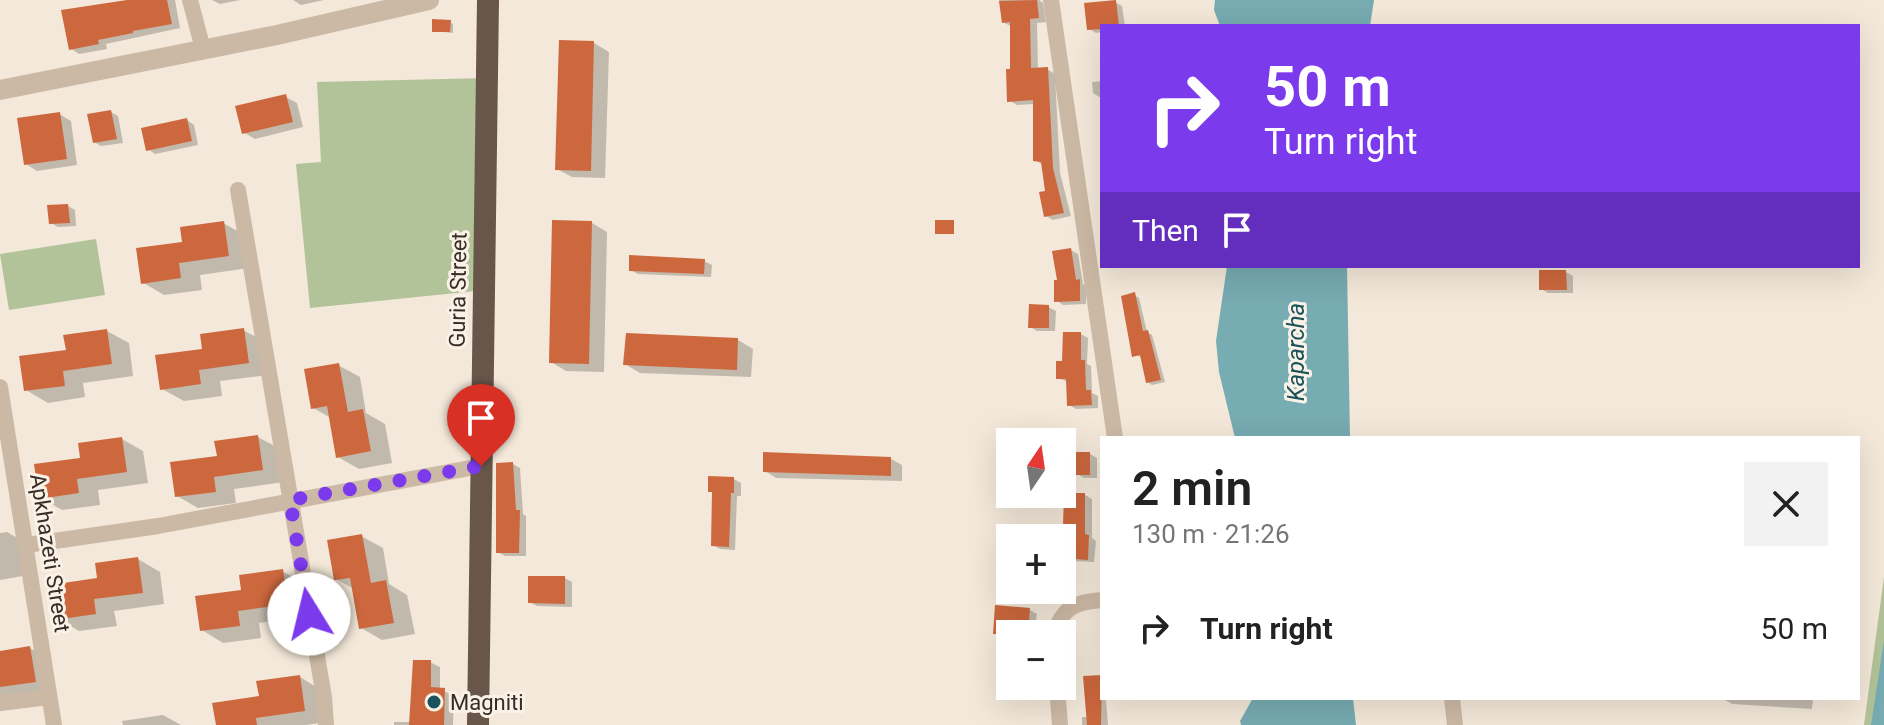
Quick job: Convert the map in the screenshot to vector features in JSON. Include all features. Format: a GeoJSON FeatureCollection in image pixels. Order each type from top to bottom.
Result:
{"type":"FeatureCollection","features":[{"type":"Feature","properties":{"kind":"highway","name":"Guria Street"},"geometry":{"type":"LineString","coordinates":[[478,725],[488,0]]}},
{"type":"Feature","properties":{"kind":"street"},"geometry":{"type":"LineString","coordinates":[[190,0],[203,49]]}},
{"type":"Feature","properties":{"kind":"street"},"geometry":{"type":"LineString","coordinates":[[0,90],[429,0]]}},
{"type":"Feature","properties":{"kind":"street"},"geometry":{"type":"LineString","coordinates":[[1051,0],[1115,436]]}},
{"type":"Feature","properties":{"kind":"street"},"geometry":{"type":"LineString","coordinates":[[238,190],[271,370],[326,725]]}},
{"type":"Feature","properties":{"kind":"street","name":"Apkhazeti Street"},"geometry":{"type":"LineString","coordinates":[[0,387],[5,445],[27,545],[54,725]]}},
{"type":"Feature","properties":{"kind":"street"},"geometry":{"type":"LineString","coordinates":[[27,545],[158,526],[481,466]]}},
{"type":"Feature","properties":{"kind":"street"},"geometry":{"type":"LineString","coordinates":[[1060,620],[1068,609],[1087,601],[1100,600]]}},
{"type":"Feature","properties":{"kind":"street"},"geometry":{"type":"LineString","coordinates":[[0,703],[49,697]]}},
{"type":"Feature","properties":{"kind":"street"},"geometry":{"type":"LineString","coordinates":[[1058,700],[1060,725]]}},
{"type":"Feature","properties":{"kind":"street"},"geometry":{"type":"LineString","coordinates":[[1452,700],[1455,725]]}},
{"type":"Feature","properties":{"kind":"green space"},"geometry":{"type":"Polygon","coordinates":[[[487,78],[485,290],[310,308],[296,164],[321,162],[317,82],[487,78]]]}},
{"type":"Feature","properties":{"kind":"green space"},"geometry":{"type":"Polygon","coordinates":[[[96,239],[105,295],[9,310],[0,254],[96,239]]]}},
{"type":"Feature","properties":{"kind":"green space"},"geometry":{"type":"Polygon","coordinates":[[[1884,577],[1884,725],[1864,725],[1884,577]]]}},
{"type":"Feature","properties":{"kind":"water"},"geometry":{"type":"Polygon","coordinates":[[[1215,0],[1374,0],[1370,24],[1219,24],[1214,10],[1215,0]]]}},
{"type":"Feature","properties":{"kind":"water","name":"Kaparcha"},"geometry":{"type":"Polygon","coordinates":[[[1227,268],[1347,268],[1350,436],[1235,436],[1219,372],[1216,341],[1227,268]]]}},
{"type":"Feature","properties":{"kind":"water"},"geometry":{"type":"Polygon","coordinates":[[[1884,640],[1884,725],[1871,725],[1884,640]]]}},
{"type":"Feature","properties":{"kind":"water"},"geometry":{"type":"Polygon","coordinates":[[[1252,700],[1353,700],[1356,725],[1241,725],[1240,721],[1252,700]]]}},
{"type":"Feature","properties":{"kind":"building"},"geometry":{"type":"Polygon","coordinates":[[[127,0],[167,0],[172,24],[133,31],[98,40],[99,44],[69,50],[61,10],[127,0]]]}},
{"type":"Feature","properties":{"kind":"building"},"geometry":{"type":"Polygon","coordinates":[[[1037,0],[1039,18],[1030,19],[1031,68],[1048,67],[1053,168],[1064,213],[1044,217],[1039,192],[1045,191],[1041,162],[1033,161],[1033,100],[1007,102],[1010,22],[1002,23],[999,1],[1037,0]]]}},
{"type":"Feature","properties":{"kind":"building"},"geometry":{"type":"Polygon","coordinates":[[[1116,0],[1119,24],[1100,24],[1100,29],[1087,30],[1084,3],[1116,0]]]}},
{"type":"Feature","properties":{"kind":"building"},"geometry":{"type":"Polygon","coordinates":[[[432,19],[451,20],[450,32],[432,32],[432,19]]]}},
{"type":"Feature","properties":{"kind":"building"},"geometry":{"type":"Polygon","coordinates":[[[559,40],[594,41],[591,171],[555,170],[559,40]]]}},
{"type":"Feature","properties":{"kind":"building"},"geometry":{"type":"Polygon","coordinates":[[[286,94],[293,122],[242,134],[235,106],[286,94]]]}},
{"type":"Feature","properties":{"kind":"building"},"geometry":{"type":"Polygon","coordinates":[[[111,110],[117,139],[93,143],[87,114],[111,110]]]}},
{"type":"Feature","properties":{"kind":"building"},"geometry":{"type":"Polygon","coordinates":[[[60,112],[67,159],[24,165],[17,118],[60,112]]]}},
{"type":"Feature","properties":{"kind":"building"},"geometry":{"type":"Polygon","coordinates":[[[187,118],[192,141],[146,151],[141,128],[187,118]]]}},
{"type":"Feature","properties":{"kind":"building"},"geometry":{"type":"Polygon","coordinates":[[[68,204],[70,223],[49,224],[47,205],[68,204]]]}},
{"type":"Feature","properties":{"kind":"building"},"geometry":{"type":"Polygon","coordinates":[[[552,220],[592,221],[589,364],[549,363],[552,220]]]}},
{"type":"Feature","properties":{"kind":"building"},"geometry":{"type":"Polygon","coordinates":[[[935,220],[954,220],[954,234],[935,234],[935,220]]]}},
{"type":"Feature","properties":{"kind":"building"},"geometry":{"type":"Polygon","coordinates":[[[224,221],[229,256],[179,263],[181,278],[141,284],[136,248],[182,242],[180,227],[224,221]]]}},
{"type":"Feature","properties":{"kind":"building"},"geometry":{"type":"Polygon","coordinates":[[[1071,248],[1076,280],[1080,279],[1080,301],[1054,302],[1054,280],[1057,280],[1052,251],[1071,248]]]}},
{"type":"Feature","properties":{"kind":"building"},"geometry":{"type":"Polygon","coordinates":[[[629,255],[705,259],[704,274],[629,271],[629,255]]]}},
{"type":"Feature","properties":{"kind":"building"},"geometry":{"type":"Polygon","coordinates":[[[1539,270],[1566,270],[1567,290],[1539,290],[1539,270]]]}},
{"type":"Feature","properties":{"kind":"building"},"geometry":{"type":"Polygon","coordinates":[[[1135,292],[1143,331],[1148,330],[1161,380],[1146,383],[1140,355],[1132,357],[1121,296],[1135,292]]]}},
{"type":"Feature","properties":{"kind":"building"},"geometry":{"type":"Polygon","coordinates":[[[1029,304],[1049,305],[1049,328],[1028,328],[1029,304]]]}},
{"type":"Feature","properties":{"kind":"building"},"geometry":{"type":"Polygon","coordinates":[[[244,328],[249,363],[199,370],[201,384],[160,390],[155,355],[202,349],[200,334],[244,328]]]}},
{"type":"Feature","properties":{"kind":"building"},"geometry":{"type":"Polygon","coordinates":[[[107,329],[112,364],[63,371],[65,386],[24,391],[19,356],[66,350],[63,335],[107,329]]]}},
{"type":"Feature","properties":{"kind":"building"},"geometry":{"type":"Polygon","coordinates":[[[1063,332],[1081,332],[1081,360],[1085,360],[1086,390],[1091,390],[1092,405],[1067,406],[1066,379],[1056,379],[1056,361],[1062,361],[1063,332]]]}},
{"type":"Feature","properties":{"kind":"building"},"geometry":{"type":"Polygon","coordinates":[[[626,333],[738,338],[737,370],[623,365],[626,333]]]}},
{"type":"Feature","properties":{"kind":"building"},"geometry":{"type":"Polygon","coordinates":[[[339,363],[348,412],[363,409],[371,451],[336,458],[327,406],[311,409],[304,369],[339,363]]]}},
{"type":"Feature","properties":{"kind":"building"},"geometry":{"type":"Polygon","coordinates":[[[258,435],[263,470],[214,477],[216,492],[175,497],[170,462],[217,456],[214,441],[258,435]]]}},
{"type":"Feature","properties":{"kind":"building"},"geometry":{"type":"Polygon","coordinates":[[[122,437],[127,472],[77,479],[79,493],[39,499],[34,464],[80,458],[78,443],[122,437]]]}},
{"type":"Feature","properties":{"kind":"building"},"geometry":{"type":"Polygon","coordinates":[[[763,452],[891,457],[891,476],[763,472],[763,452]]]}},
{"type":"Feature","properties":{"kind":"building"},"geometry":{"type":"Polygon","coordinates":[[[1076,452],[1090,452],[1090,475],[1076,475],[1076,452]]]}},
{"type":"Feature","properties":{"kind":"building"},"geometry":{"type":"Polygon","coordinates":[[[513,462],[516,510],[520,510],[519,553],[496,553],[496,463],[513,462]]]}},
{"type":"Feature","properties":{"kind":"building"},"geometry":{"type":"Polygon","coordinates":[[[708,476],[734,477],[729,547],[711,546],[712,492],[708,492],[708,476]]]}},
{"type":"Feature","properties":{"kind":"building"},"geometry":{"type":"Polygon","coordinates":[[[1076,493],[1085,493],[1088,560],[1076,559],[1076,524],[1063,524],[1064,508],[1076,508],[1076,493]]]}},
{"type":"Feature","properties":{"kind":"building"},"geometry":{"type":"Polygon","coordinates":[[[362,534],[371,583],[386,580],[394,623],[359,629],[350,578],[334,580],[327,540],[362,534]]]}},
{"type":"Feature","properties":{"kind":"building"},"geometry":{"type":"Polygon","coordinates":[[[138,557],[143,593],[94,599],[96,614],[55,620],[50,585],[97,578],[95,563],[138,557]]]}},
{"type":"Feature","properties":{"kind":"building"},"geometry":{"type":"Polygon","coordinates":[[[283,569],[288,604],[238,611],[240,626],[200,631],[195,596],[241,590],[239,575],[283,569]]]}},
{"type":"Feature","properties":{"kind":"building"},"geometry":{"type":"Polygon","coordinates":[[[528,576],[565,576],[565,604],[528,603],[528,576]]]}},
{"type":"Feature","properties":{"kind":"building"},"geometry":{"type":"Polygon","coordinates":[[[995,605],[1030,608],[1029,620],[996,620],[996,634],[993,634],[995,605]]]}},
{"type":"Feature","properties":{"kind":"building"},"geometry":{"type":"Polygon","coordinates":[[[30,646],[36,682],[0,687],[0,651],[30,646]]]}},
{"type":"Feature","properties":{"kind":"building"},"geometry":{"type":"Polygon","coordinates":[[[413,660],[431,660],[431,687],[445,688],[444,725],[409,725],[413,660]]]}},
{"type":"Feature","properties":{"kind":"building"},"geometry":{"type":"Polygon","coordinates":[[[300,675],[305,711],[256,718],[257,725],[216,725],[212,703],[259,696],[256,681],[300,675]]]}},
{"type":"Feature","properties":{"kind":"building"},"geometry":{"type":"Polygon","coordinates":[[[1100,675],[1101,725],[1087,725],[1083,676],[1100,675]]]}},
{"type":"Feature","properties":{"kind":"place","name":"Magniti"},"geometry":{"type":"Point","coordinates":[434,702]}},
{"type":"Feature","properties":{"kind":"route"},"geometry":{"type":"LineString","coordinates":[[309,614],[290,500],[481,466]]}}]}
